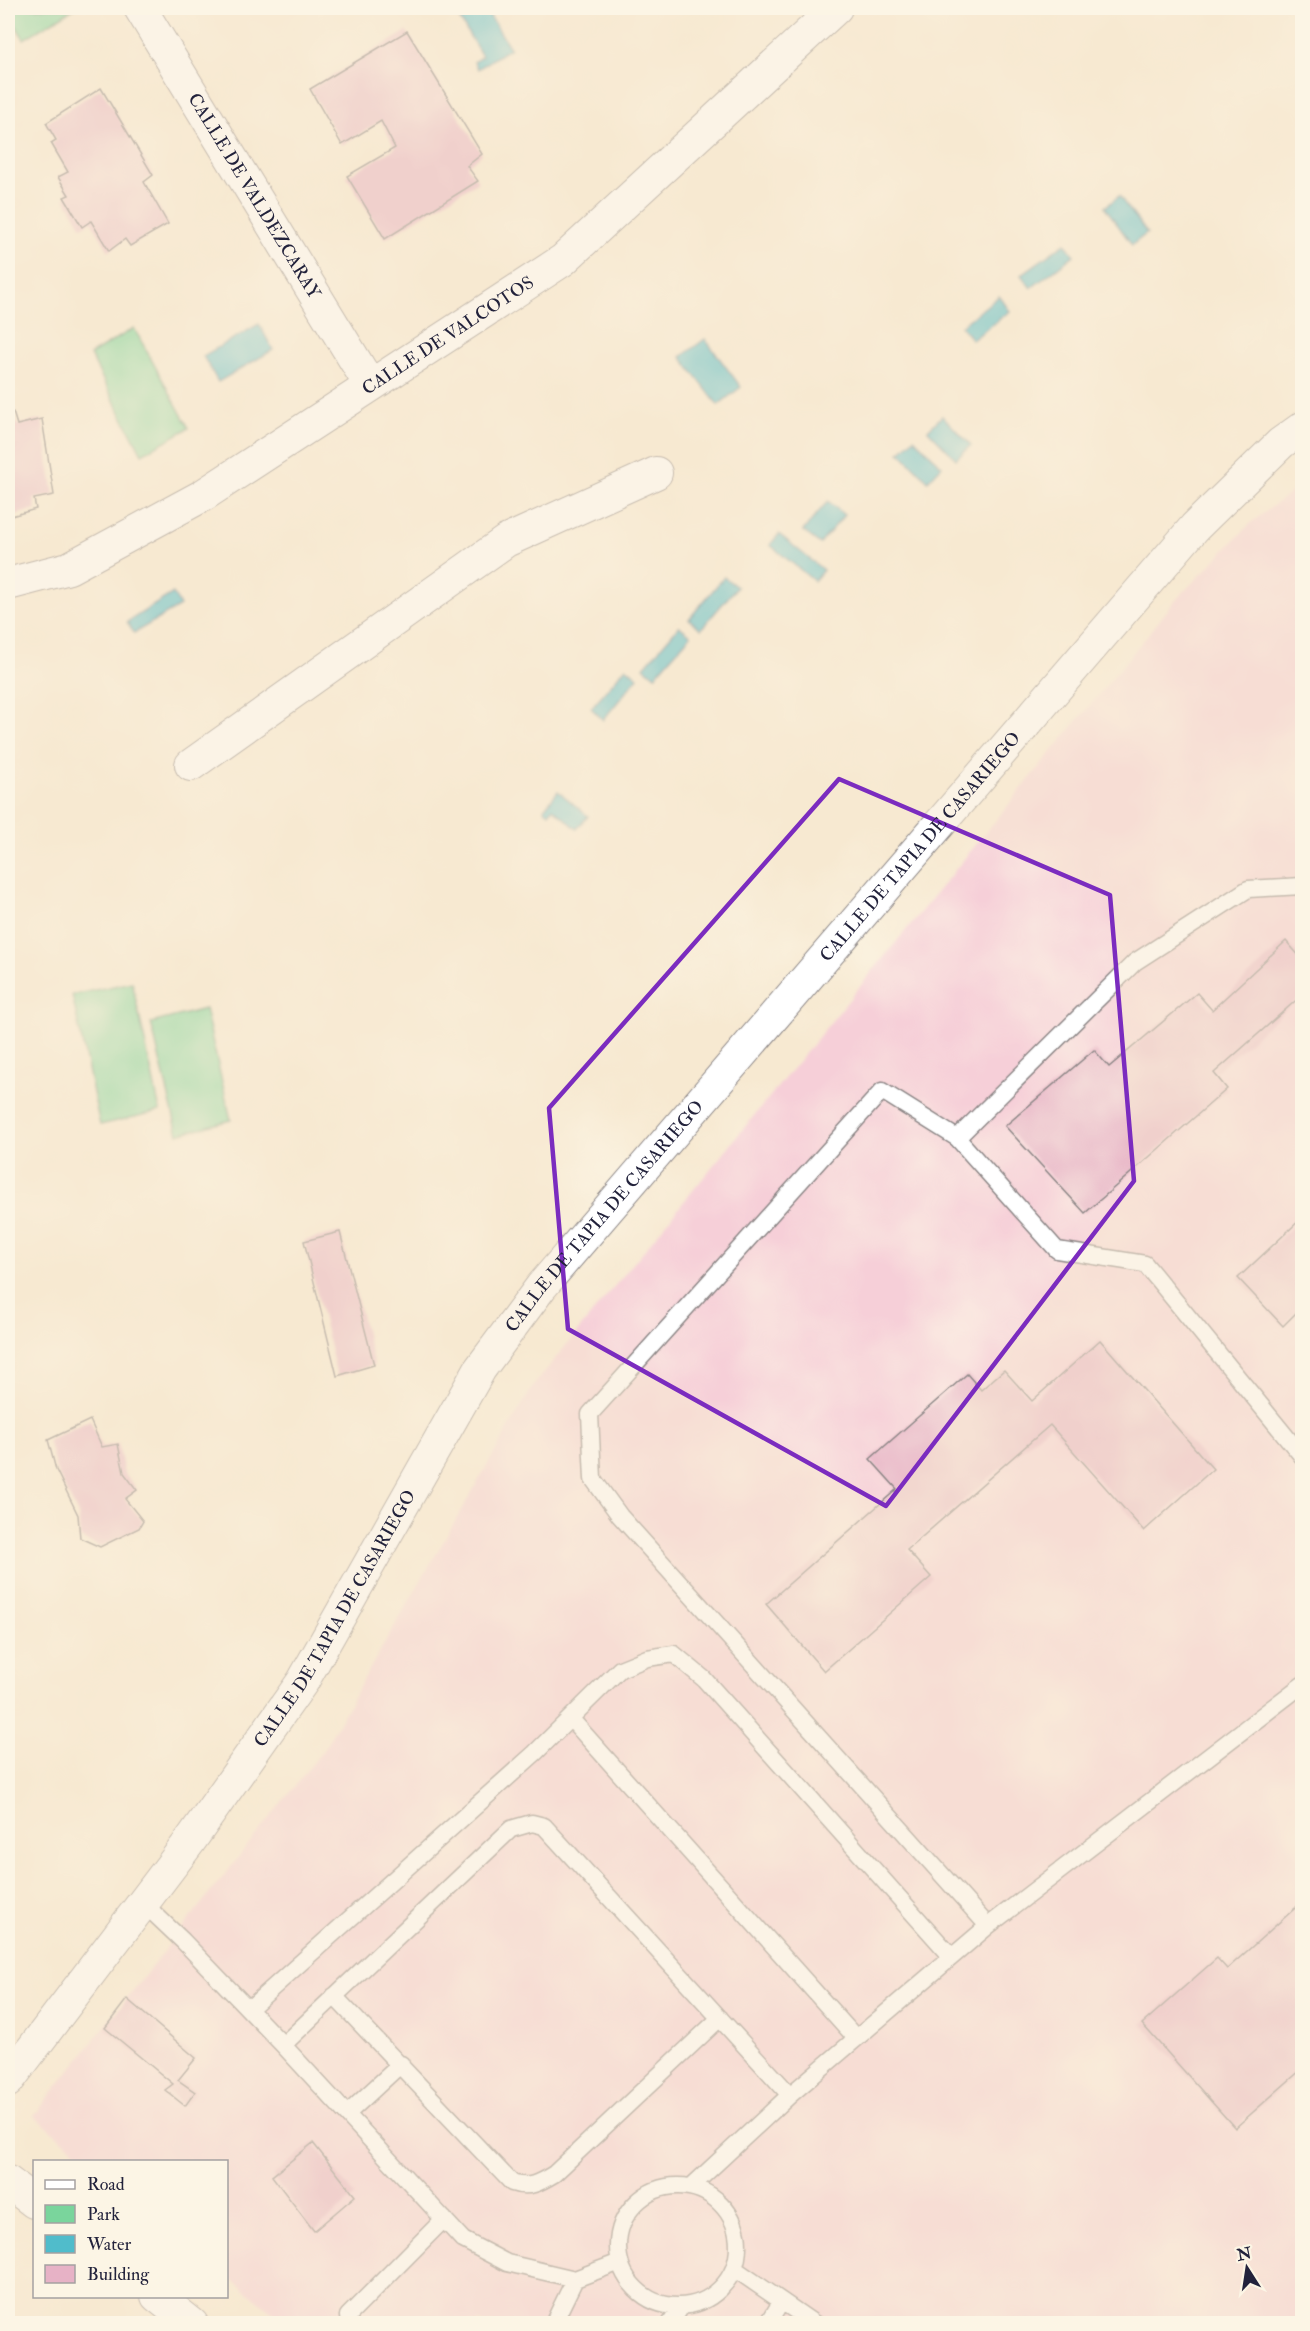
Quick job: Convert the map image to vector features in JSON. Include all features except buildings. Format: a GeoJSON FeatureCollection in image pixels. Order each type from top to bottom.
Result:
{"type":"FeatureCollection","features":[{"type":"Feature","properties":{"kind":"street","name":"CALLE DE VALDEZCARAY"},"geometry":{"type":"LineString","coordinates":[[140,8],[370,385]]}},
{"type":"Feature","properties":{"kind":"street","name":"CALLE DE VALCOTOS"},"geometry":{"type":"LineString","coordinates":[[8,584],[69,568],[202,496],[563,260],[836,8]]}},
{"type":"Feature","properties":{"kind":"street","name":"CALLE DE TAPIA DE CASARIEGO"},"geometry":{"type":"LineString","coordinates":[[8,2081],[142,1903],[303,1681],[480,1369],[542,1287],[1195,527],[1281,443],[1302,428]]}},
{"type":"Feature","properties":{"kind":"street"},"geometry":{"type":"LineString","coordinates":[[191,765],[506,542],[656,473]]}},
{"type":"Feature","properties":{"kind":"street"},"geometry":{"type":"LineString","coordinates":[[8,2182],[33,2201]]}},
{"type":"Feature","properties":{"kind":"street"},"geometry":{"type":"LineString","coordinates":[[160,2298],[192,2324]]}},
{"type":"Feature","properties":{"kind":"lane"},"geometry":{"type":"LineString","coordinates":[[957,1137],[1135,962],[1248,889],[1302,886]]}},
{"type":"Feature","properties":{"kind":"lane"},"geometry":{"type":"LineString","coordinates":[[988,1926],[620,1516],[593,1479],[590,1414],[882,1091],[957,1137],[1057,1250],[1145,1264],[1302,1456]]}},
{"type":"Feature","properties":{"kind":"lane"},"geometry":{"type":"LineString","coordinates":[[249,2009],[571,1719],[620,1669],[647,1658],[674,1654],[704,1679],[951,1956]]}},
{"type":"Feature","properties":{"kind":"lane"},"geometry":{"type":"LineString","coordinates":[[692,2186],[790,2095],[951,1956],[1302,1685]]}},
{"type":"Feature","properties":{"kind":"lane"},"geometry":{"type":"LineString","coordinates":[[571,1719],[856,2038]]}},
{"type":"Feature","properties":{"kind":"lane"},"geometry":{"type":"LineString","coordinates":[[283,2045],[511,1830],[532,1822],[544,1826],[790,2095]]}},
{"type":"Feature","properties":{"kind":"lane"},"geometry":{"type":"LineString","coordinates":[[142,1903],[183,1941],[249,2009],[463,2240],[507,2263],[575,2279],[620,2262]]}},
{"type":"Feature","properties":{"kind":"lane"},"geometry":{"type":"LineString","coordinates":[[334,1996],[512,2183],[523,2187],[537,2185],[554,2174],[720,2018]]}},
{"type":"Feature","properties":{"kind":"lane"},"geometry":{"type":"LineString","coordinates":[[347,2114],[401,2064]]}},
{"type":"Feature","properties":{"kind":"lane"},"geometry":{"type":"LineString","coordinates":[[692,2186],[723,2203],[739,2234],[735,2269],[714,2296],[681,2307],[647,2299],[623,2274],[620,2262],[616,2240],[629,2207],[657,2187],[692,2186]]}},
{"type":"Feature","properties":{"kind":"lane"},"geometry":{"type":"LineString","coordinates":[[349,2324],[348,2316],[444,2220]]}},
{"type":"Feature","properties":{"kind":"lane"},"geometry":{"type":"LineString","coordinates":[[735,2269],[814,2324]]}},
{"type":"Feature","properties":{"kind":"lane"},"geometry":{"type":"LineString","coordinates":[[553,2324],[575,2279]]}},
{"type":"Feature","properties":{"kind":"lane"},"geometry":{"type":"LineString","coordinates":[[768,2324],[781,2302]]}},
{"type":"Feature","properties":{"kind":"lane"},"geometry":{"type":"LineString","coordinates":[[670,2324],[681,2307]]}},
{"type":"Feature","properties":{"kind":"highlighted area"},"geometry":{"type":"Polygon","coordinates":[[[839,779],[1110,895],[1134,1181],[886,1506],[568,1329],[549,1108],[839,779]]]}},
{"type":"Feature","properties":{"kind":"shaded area"},"geometry":{"type":"Polygon","coordinates":[[[1302,484],[1302,2323],[285,2323],[228,2276],[228,2160],[88,2160],[34,2116],[323,1750],[533,1386],[1176,600],[1253,521],[1302,484]]]}},
{"type":"Feature","properties":{"kind":"green space"},"geometry":{"type":"Polygon","coordinates":[[[8,8],[75,8],[24,39],[8,13],[8,8]]]}},
{"type":"Feature","properties":{"kind":"green space"},"geometry":{"type":"Polygon","coordinates":[[[134,328],[189,428],[142,454],[90,355],[134,328]]]}},
{"type":"Feature","properties":{"kind":"green space"},"geometry":{"type":"Polygon","coordinates":[[[132,982],[160,1111],[100,1125],[72,995],[132,982]]]}},
{"type":"Feature","properties":{"kind":"green space"},"geometry":{"type":"Polygon","coordinates":[[[205,1009],[231,1120],[178,1134],[151,1023],[205,1009]]]}},
{"type":"Feature","properties":{"kind":"water"},"geometry":{"type":"Polygon","coordinates":[[[453,8],[485,8],[510,48],[478,69],[474,62],[482,56],[453,8]]]}},
{"type":"Feature","properties":{"kind":"water"},"geometry":{"type":"Polygon","coordinates":[[[1119,196],[1147,233],[1132,245],[1105,207],[1119,196]]]}},
{"type":"Feature","properties":{"kind":"water"},"geometry":{"type":"Polygon","coordinates":[[[1065,243],[1074,255],[1031,288],[1021,275],[1065,243]]]}},
{"type":"Feature","properties":{"kind":"water"},"geometry":{"type":"Polygon","coordinates":[[[999,296],[1010,311],[972,340],[961,326],[999,296]]]}},
{"type":"Feature","properties":{"kind":"water"},"geometry":{"type":"Polygon","coordinates":[[[259,324],[273,350],[218,382],[203,356],[259,324]]]}},
{"type":"Feature","properties":{"kind":"water"},"geometry":{"type":"Polygon","coordinates":[[[705,339],[741,387],[718,405],[681,357],[705,339]]]}},
{"type":"Feature","properties":{"kind":"water"},"geometry":{"type":"Polygon","coordinates":[[[942,416],[971,445],[956,459],[928,430],[942,416]]]}},
{"type":"Feature","properties":{"kind":"water"},"geometry":{"type":"Polygon","coordinates":[[[914,438],[942,466],[928,481],[900,452],[914,438]]]}},
{"type":"Feature","properties":{"kind":"water"},"geometry":{"type":"Polygon","coordinates":[[[828,501],[844,515],[820,544],[803,531],[828,501]]]}},
{"type":"Feature","properties":{"kind":"water"},"geometry":{"type":"Polygon","coordinates":[[[779,534],[823,570],[814,581],[770,545],[779,534]]]}},
{"type":"Feature","properties":{"kind":"water"},"geometry":{"type":"Polygon","coordinates":[[[724,577],[737,587],[701,629],[689,619],[724,577]]]}},
{"type":"Feature","properties":{"kind":"water"},"geometry":{"type":"Polygon","coordinates":[[[173,593],[180,606],[134,633],[127,622],[173,593]]]}},
{"type":"Feature","properties":{"kind":"water"},"geometry":{"type":"Polygon","coordinates":[[[679,626],[691,635],[655,676],[644,667],[679,626]]]}},
{"type":"Feature","properties":{"kind":"water"},"geometry":{"type":"Polygon","coordinates":[[[626,667],[638,677],[603,720],[591,708],[626,667]]]}},
{"type":"Feature","properties":{"kind":"water"},"geometry":{"type":"Polygon","coordinates":[[[558,791],[588,816],[577,829],[553,808],[549,813],[544,809],[558,791]]]}}]}
